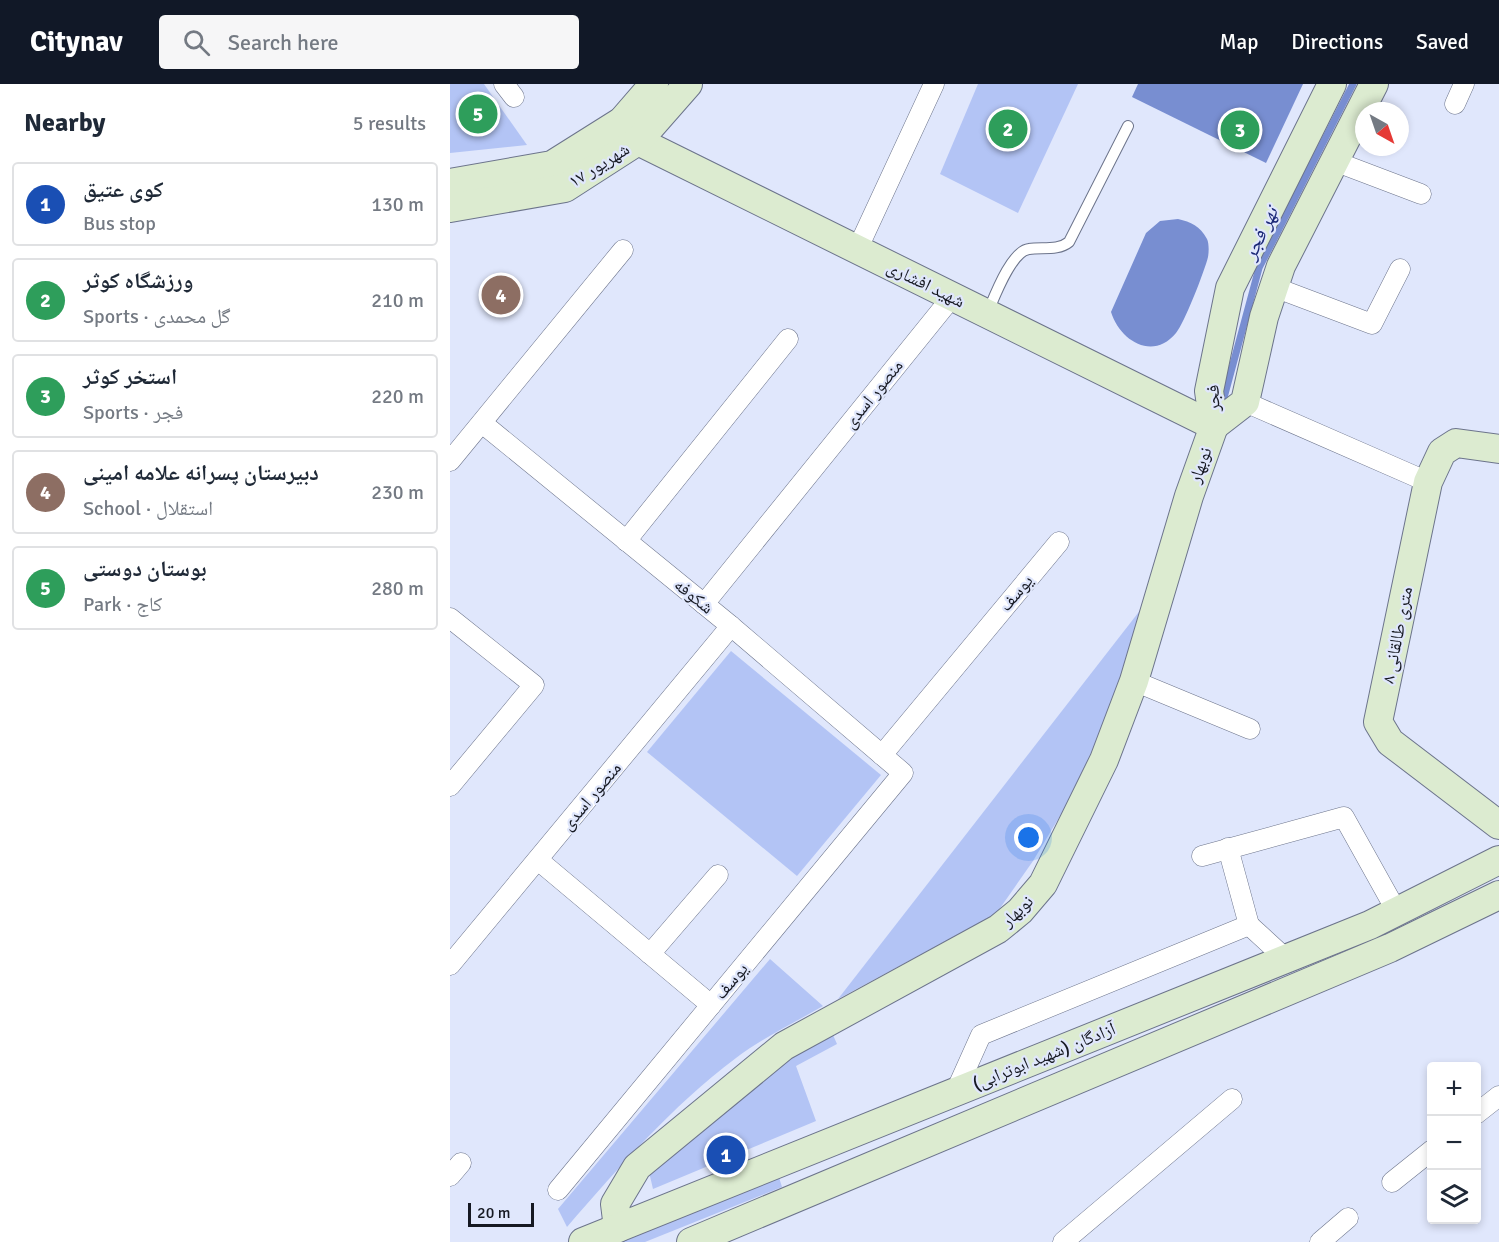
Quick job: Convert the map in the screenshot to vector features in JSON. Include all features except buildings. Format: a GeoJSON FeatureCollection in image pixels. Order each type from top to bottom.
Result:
{"type":"FeatureCollection","features":[{"type":"Feature","properties":{"kind":"street","name":"۱۷ شهریور"},"geometry":{"type":"LineString","coordinates":[[450,183],[552,165],[630,131],[654,84]]}},
{"type":"Feature","properties":{"kind":"street","name":"۱۷ شهریور"},"geometry":{"type":"LineString","coordinates":[[450,208],[565,188],[688,84]]}},
{"type":"Feature","properties":{"kind":"street"},"geometry":{"type":"LineString","coordinates":[[858,250],[934,84]]}},
{"type":"Feature","properties":{"kind":"street","name":"فجر"},"geometry":{"type":"LineString","coordinates":[[1332,84],[1230,288],[1209,391],[1214,426],[1245,402],[1264,317],[1281,266],[1374,84]]}},
{"type":"Feature","properties":{"kind":"street"},"geometry":{"type":"LineString","coordinates":[[1455,104],[1464,84]]}},
{"type":"Feature","properties":{"kind":"street","name":"شهید افشاری"},"geometry":{"type":"LineString","coordinates":[[630,131],[858,250],[1214,426]]}},
{"type":"Feature","properties":{"kind":"street"},"geometry":{"type":"LineString","coordinates":[[1334,161],[1421,194]]}},
{"type":"Feature","properties":{"kind":"street"},"geometry":{"type":"LineString","coordinates":[[450,460],[623,250]]}},
{"type":"Feature","properties":{"kind":"street"},"geometry":{"type":"LineString","coordinates":[[1274,287],[1372,324],[1400,269]]}},
{"type":"Feature","properties":{"kind":"street","name":"منصور اسدی"},"geometry":{"type":"LineString","coordinates":[[704,604],[952,297]]}},
{"type":"Feature","properties":{"kind":"street"},"geometry":{"type":"LineString","coordinates":[[626,541],[788,339]]}},
{"type":"Feature","properties":{"kind":"street"},"geometry":{"type":"LineString","coordinates":[[1245,402],[1428,482]]}},
{"type":"Feature","properties":{"kind":"street","name":"شکوفه"},"geometry":{"type":"LineString","coordinates":[[482,423],[731,626],[903,773]]}},
{"type":"Feature","properties":{"kind":"street","name":"نوبهار"},"geometry":{"type":"LineString","coordinates":[[618,1228],[615,1204],[637,1167],[784,1046],[998,929],[1020,911],[1043,884],[1104,760],[1134,681],[1188,496],[1214,426]]}},
{"type":"Feature","properties":{"kind":"street","name":"۸ متری طالقانی"},"geometry":{"type":"LineString","coordinates":[[1498,823],[1390,742],[1378,723],[1428,482],[1442,452],[1456,443],[1499,449]]}},
{"type":"Feature","properties":{"kind":"street","name":"یوسف"},"geometry":{"type":"LineString","coordinates":[[882,755],[1059,542]]}},
{"type":"Feature","properties":{"kind":"street"},"geometry":{"type":"LineString","coordinates":[[450,618],[534,685],[450,786]]}},
{"type":"Feature","properties":{"kind":"street","name":"منصور اسدی"},"geometry":{"type":"LineString","coordinates":[[450,965],[731,626]]}},
{"type":"Feature","properties":{"kind":"street"},"geometry":{"type":"LineString","coordinates":[[1134,681],[1250,729]]}},
{"type":"Feature","properties":{"kind":"street","name":"یوسف"},"geometry":{"type":"LineString","coordinates":[[558,1190],[903,773]]}},
{"type":"Feature","properties":{"kind":"street"},"geometry":{"type":"LineString","coordinates":[[1202,856],[1344,817],[1397,912]]}},
{"type":"Feature","properties":{"kind":"street"},"geometry":{"type":"LineString","coordinates":[[1228,848],[1249,925],[1285,958]]}},
{"type":"Feature","properties":{"kind":"street"},"geometry":{"type":"LineString","coordinates":[[538,860],[711,1005]]}},
{"type":"Feature","properties":{"kind":"street","name":"آزادگان (شهید ابوترابی)"},"geometry":{"type":"LineString","coordinates":[[583,1242],[1397,912],[1499,860]]}},
{"type":"Feature","properties":{"kind":"street"},"geometry":{"type":"LineString","coordinates":[[650,954],[718,874]]}},
{"type":"Feature","properties":{"kind":"street","name":"آزادگان (شهید ابوترابی)"},"geometry":{"type":"LineString","coordinates":[[700,1240],[1390,948],[1499,895]]}},
{"type":"Feature","properties":{"kind":"street"},"geometry":{"type":"LineString","coordinates":[[955,1093],[981,1035],[1249,925]]}},
{"type":"Feature","properties":{"kind":"street"},"geometry":{"type":"LineString","coordinates":[[1481,1110],[1499,1096]]}},
{"type":"Feature","properties":{"kind":"street"},"geometry":{"type":"LineString","coordinates":[[1072,1239],[1232,1099]]}},
{"type":"Feature","properties":{"kind":"street"},"geometry":{"type":"LineString","coordinates":[[1392,1182],[1427,1153]]}},
{"type":"Feature","properties":{"kind":"street"},"geometry":{"type":"LineString","coordinates":[[800,1155],[811,1192]]}},
{"type":"Feature","properties":{"kind":"street"},"geometry":{"type":"LineString","coordinates":[[1320,1242],[1348,1218]]}},
{"type":"Feature","properties":{"kind":"lane"},"geometry":{"type":"LineString","coordinates":[[987,314],[1013,261],[1020,252],[1026,249],[1059,247],[1069,242],[1128,126]]}},
{"type":"Feature","properties":{"kind":"shaded area"},"geometry":{"type":"Polygon","coordinates":[[[450,84],[484,84],[527,145],[450,153],[450,84]]]}},
{"type":"Feature","properties":{"kind":"shaded area"},"geometry":{"type":"Polygon","coordinates":[[[978,84],[1078,84],[1018,213],[940,174],[978,84]]]}},
{"type":"Feature","properties":{"kind":"shaded area"},"geometry":{"type":"Polygon","coordinates":[[[1138,84],[1303,84],[1266,163],[1132,97],[1138,84]]]}},
{"type":"Feature","properties":{"kind":"shaded area"},"geometry":{"type":"Polygon","coordinates":[[[1178,219],[1195,225],[1208,241],[1206,264],[1189,308],[1176,333],[1157,346],[1138,344],[1122,331],[1111,312],[1146,233],[1160,221],[1178,219]]]}},
{"type":"Feature","properties":{"kind":"shaded area"},"geometry":{"type":"Polygon","coordinates":[[[1145,604],[1112,710],[1063,811],[1033,861],[996,914],[838,999],[1145,604]]]}},
{"type":"Feature","properties":{"kind":"shaded area"},"geometry":{"type":"Polygon","coordinates":[[[731,651],[881,775],[797,876],[647,752],[731,651]]]}},
{"type":"Feature","properties":{"kind":"shaded area"},"geometry":{"type":"Polygon","coordinates":[[[770,959],[823,1006],[756,1044],[712,1077],[647,1138],[567,1227],[558,1209],[770,959]]]}},
{"type":"Feature","properties":{"kind":"shaded area"},"geometry":{"type":"Polygon","coordinates":[[[833,1035],[837,1044],[796,1066],[816,1121],[653,1189],[649,1172],[787,1056],[833,1035]]]}},
{"type":"Feature","properties":{"kind":"shaded area"},"geometry":{"type":"Polygon","coordinates":[[[778,1174],[782,1187],[645,1242],[617,1242],[778,1174]]]}},
{"type":"Feature","properties":{"kind":"waterway","name":"نهر فجر"},"geometry":{"type":"LineString","coordinates":[[1222,405],[1259,268],[1353,84]]}},
{"type":"Feature","properties":{"kind":"place","name":"بوستان دوستی"},"geometry":{"type":"Point","coordinates":[478,114]}},
{"type":"Feature","properties":{"kind":"place","name":"ورزشگاه کوثر"},"geometry":{"type":"Point","coordinates":[1008,129]}},
{"type":"Feature","properties":{"kind":"place","name":"استخر کوثر"},"geometry":{"type":"Point","coordinates":[1240,130]}},
{"type":"Feature","properties":{"kind":"place","name":"دبیرستان پسرانه علامه امینی"},"geometry":{"type":"Point","coordinates":[501,295]}},
{"type":"Feature","properties":{"kind":"place","name":"کوی عتیق"},"geometry":{"type":"Point","coordinates":[726,1155]}}]}
